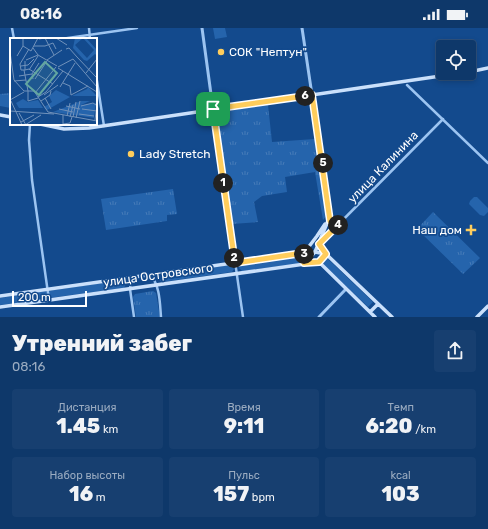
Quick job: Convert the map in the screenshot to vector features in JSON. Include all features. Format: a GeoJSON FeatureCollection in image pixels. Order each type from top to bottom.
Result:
{"type":"FeatureCollection","features":[{"type":"Feature","properties":{"kind":"main road"},"geometry":{"type":"LineString","coordinates":[[476,71],[488,68]]}},
{"type":"Feature","properties":{"kind":"main road"},"geometry":{"type":"LineString","coordinates":[[476,71],[488,72]]}},
{"type":"Feature","properties":{"kind":"main road"},"geometry":{"type":"LineString","coordinates":[[45,125],[76,129],[104,126],[436,77]]}},
{"type":"Feature","properties":{"kind":"main road"},"geometry":{"type":"LineString","coordinates":[[304,263],[316,252],[330,216],[312,95]]}},
{"type":"Feature","properties":{"kind":"main road"},"geometry":{"type":"LineString","coordinates":[[0,115],[10,117]]}},
{"type":"Feature","properties":{"kind":"main road"},"geometry":{"type":"LineString","coordinates":[[304,263],[307,260],[303,253],[317,236],[330,216]]}},
{"type":"Feature","properties":{"kind":"main road"},"geometry":{"type":"LineString","coordinates":[[319,244],[326,254],[392,317]]}},
{"type":"Feature","properties":{"kind":"main road"},"geometry":{"type":"LineString","coordinates":[[316,252],[319,262],[375,317]]}},
{"type":"Feature","properties":{"kind":"main road","name":"улица Островского"},"geometry":{"type":"LineString","coordinates":[[0,296],[303,253],[316,252],[326,254]]}},
{"type":"Feature","properties":{"kind":"main road"},"geometry":{"type":"LineString","coordinates":[[319,262],[326,254]]}},
{"type":"Feature","properties":{"kind":"main road","name":"улица Островского"},"geometry":{"type":"LineString","coordinates":[[0,307],[319,262]]}},
{"type":"Feature","properties":{"kind":"main road"},"geometry":{"type":"LineString","coordinates":[[370,312],[378,304]]}},
{"type":"Feature","properties":{"kind":"main road"},"geometry":{"type":"LineString","coordinates":[[477,317],[488,306]]}},
{"type":"Feature","properties":{"kind":"street"},"geometry":{"type":"LineString","coordinates":[[12,28],[14,38]]}},
{"type":"Feature","properties":{"kind":"street"},"geometry":{"type":"LineString","coordinates":[[89,28],[90,35]]}},
{"type":"Feature","properties":{"kind":"street"},"geometry":{"type":"LineString","coordinates":[[68,38],[138,28]]}},
{"type":"Feature","properties":{"kind":"street"},"geometry":{"type":"LineString","coordinates":[[202,28],[243,317]]}},
{"type":"Feature","properties":{"kind":"street"},"geometry":{"type":"LineString","coordinates":[[302,28],[312,95]]}},
{"type":"Feature","properties":{"kind":"street"},"geometry":{"type":"LineString","coordinates":[[97,81],[104,126]]}},
{"type":"Feature","properties":{"kind":"street"},"geometry":{"type":"LineString","coordinates":[[404,81],[488,163]]}},
{"type":"Feature","properties":{"kind":"street","name":"улица Калинина"},"geometry":{"type":"LineString","coordinates":[[319,244],[442,119]]}},
{"type":"Feature","properties":{"kind":"street"},"geometry":{"type":"LineString","coordinates":[[30,125],[29,140],[32,180],[49,300]]}},
{"type":"Feature","properties":{"kind":"street"},"geometry":{"type":"LineString","coordinates":[[330,216],[330,221],[332,223],[337,224],[341,222]]}},
{"type":"Feature","properties":{"kind":"street"},"geometry":{"type":"LineString","coordinates":[[150,275],[156,285],[161,317]]}},
{"type":"Feature","properties":{"kind":"street"},"geometry":{"type":"LineString","coordinates":[[131,278],[130,289],[134,317]]}},
{"type":"Feature","properties":{"kind":"street"},"geometry":{"type":"LineString","coordinates":[[319,317],[346,289]]}},
{"type":"Feature","properties":{"kind":"green space"},"geometry":{"type":"Polygon","coordinates":[[[213,28],[225,28],[227,37],[215,39],[213,28]]]}},
{"type":"Feature","properties":{"kind":"green space"},"geometry":{"type":"Polygon","coordinates":[[[10,93],[10,108],[0,106],[0,94],[10,93]]]}},
{"type":"Feature","properties":{"kind":"green space"},"geometry":{"type":"Polygon","coordinates":[[[268,105],[272,142],[315,139],[327,215],[323,220],[315,172],[285,177],[287,192],[262,196],[254,202],[258,222],[232,224],[215,113],[268,105]]]}},
{"type":"Feature","properties":{"kind":"green space"},"geometry":{"type":"Polygon","coordinates":[[[173,189],[177,214],[167,215],[167,221],[106,230],[101,199],[173,189]]]}},
{"type":"Feature","properties":{"kind":"green space"},"geometry":{"type":"Polygon","coordinates":[[[474,197],[477,197],[488,208],[488,212],[484,216],[480,215],[469,204],[474,197]]]}},
{"type":"Feature","properties":{"kind":"green space"},"geometry":{"type":"Polygon","coordinates":[[[433,212],[480,258],[463,274],[417,229],[433,212]]]}},
{"type":"Feature","properties":{"kind":"green space"},"geometry":{"type":"Polygon","coordinates":[[[302,255],[305,259],[303,263],[242,271],[239,268],[241,264],[302,255]]]}},
{"type":"Feature","properties":{"kind":"green space"},"geometry":{"type":"Polygon","coordinates":[[[327,258],[373,302],[368,307],[322,263],[327,258]]]}},
{"type":"Feature","properties":{"kind":"green space"},"geometry":{"type":"Polygon","coordinates":[[[231,265],[234,269],[232,272],[162,282],[158,279],[161,275],[231,265]]]}},
{"type":"Feature","properties":{"kind":"green space"},"geometry":{"type":"Polygon","coordinates":[[[123,280],[126,284],[124,288],[49,298],[47,291],[123,280]]]}},
{"type":"Feature","properties":{"kind":"green space"},"geometry":{"type":"Polygon","coordinates":[[[46,291],[48,299],[0,305],[0,298],[46,291]]]}},
{"type":"Feature","properties":{"kind":"green space"},"geometry":{"type":"Polygon","coordinates":[[[153,291],[156,293],[160,317],[136,317],[133,297],[135,294],[153,291]]]}},
{"type":"Feature","properties":{"kind":"place","name":"СОК \"Нептун\""},"geometry":{"type":"Point","coordinates":[221,52]}},
{"type":"Feature","properties":{"kind":"place","name":"Lady Stretch"},"geometry":{"type":"Point","coordinates":[131,154]}},
{"type":"Feature","properties":{"kind":"place","name":"Наш дом"},"geometry":{"type":"Point","coordinates":[471,230]}},
{"type":"Feature","properties":{"kind":"route"},"geometry":{"type":"LineString","coordinates":[[312,95],[330,221],[334,224],[341,222],[319,244],[326,254],[319,262],[304,263],[307,260],[303,253],[235,263],[213,109],[312,95]]}}]}
